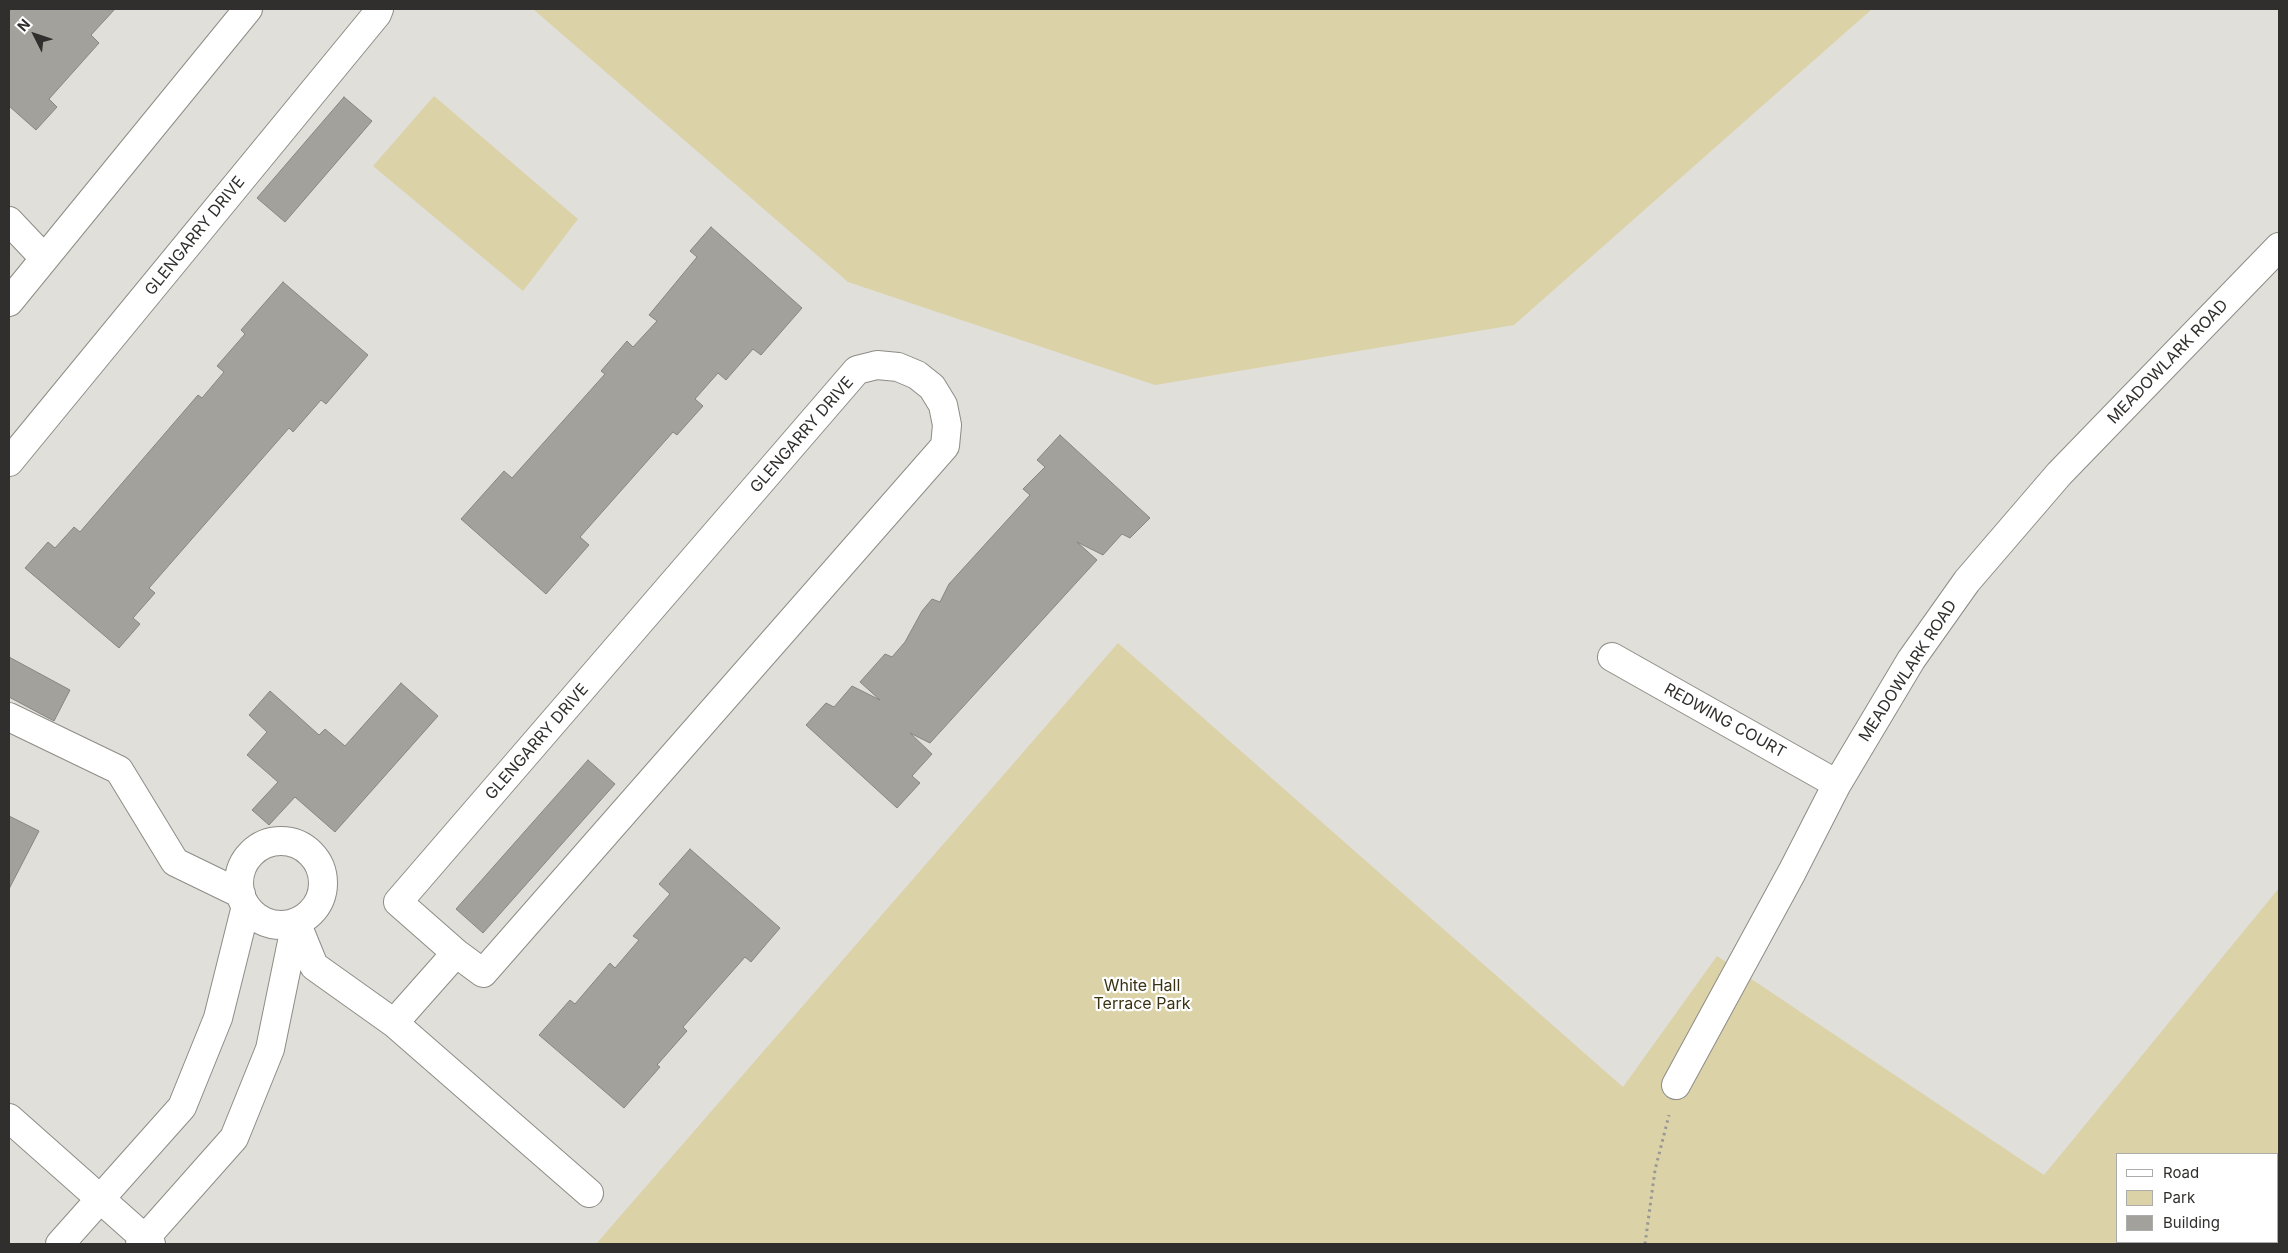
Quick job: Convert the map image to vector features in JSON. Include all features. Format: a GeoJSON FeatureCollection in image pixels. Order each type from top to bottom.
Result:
{"type":"FeatureCollection","features":[{"type":"Feature","properties":{"kind":"street"},"geometry":{"type":"LineString","coordinates":[[9,302],[248,9]]}},
{"type":"Feature","properties":{"kind":"street","name":"GLENGARRY DRIVE"},"geometry":{"type":"LineString","coordinates":[[9,462],[377,14],[379,9]]}},
{"type":"Feature","properties":{"kind":"street"},"geometry":{"type":"LineString","coordinates":[[9,221],[44,258]]}},
{"type":"Feature","properties":{"kind":"street","name":"MEADOWLARK ROAD"},"geometry":{"type":"LineString","coordinates":[[1676,1085],[1792,872],[1837,784],[1911,660],[1967,582],[2059,474],[2279,247]]}},
{"type":"Feature","properties":{"kind":"street","name":"GLENGARRY DRIVE"},"geometry":{"type":"LineString","coordinates":[[877,365],[898,367],[917,375],[932,388],[943,405],[948,425],[945,446],[483,972],[456,953],[398,902],[857,370],[877,365]]}},
{"type":"Feature","properties":{"kind":"street","name":"REDWING COURT"},"geometry":{"type":"LineString","coordinates":[[1612,657],[1837,784]]}},
{"type":"Feature","properties":{"kind":"street"},"geometry":{"type":"LineString","coordinates":[[9,717],[119,770],[175,862],[244,900]]}},
{"type":"Feature","properties":{"kind":"street"},"geometry":{"type":"LineString","coordinates":[[287,841],[300,845],[319,864],[323,878],[322,892],[317,905],[308,915],[296,922],[282,925],[268,923],[256,916],[244,900],[239,880],[242,866],[255,851],[274,842],[287,841]]}},
{"type":"Feature","properties":{"kind":"street"},"geometry":{"type":"LineString","coordinates":[[60,1244],[182,1107],[218,1018],[244,900]]}},
{"type":"Feature","properties":{"kind":"street"},"geometry":{"type":"LineString","coordinates":[[296,922],[314,966],[394,1023],[589,1193]]}},
{"type":"Feature","properties":{"kind":"street"},"geometry":{"type":"LineString","coordinates":[[9,1118],[146,1242],[234,1138],[270,1050],[296,922]]}},
{"type":"Feature","properties":{"kind":"street"},"geometry":{"type":"LineString","coordinates":[[394,1023],[456,953]]}},
{"type":"Feature","properties":{"kind":"path"},"geometry":{"type":"LineString","coordinates":[[1645,1244],[1655,1170],[1676,1085]]}},
{"type":"Feature","properties":{"kind":"green space"},"geometry":{"type":"Polygon","coordinates":[[[533,9],[1872,9],[1514,325],[1155,385],[848,282],[533,9]]]}},
{"type":"Feature","properties":{"kind":"green space"},"geometry":{"type":"Polygon","coordinates":[[[434,96],[578,219],[523,291],[373,166],[434,96]]]}},
{"type":"Feature","properties":{"kind":"green space","name":"White Hall Terrace Park"},"geometry":{"type":"Polygon","coordinates":[[[1118,643],[1623,1087],[1717,956],[2044,1175],[2279,888],[2279,1244],[596,1244],[1118,643]]]}},
{"type":"Feature","properties":{"kind":"building"},"geometry":{"type":"Polygon","coordinates":[[[9,9],[115,9],[91,35],[99,43],[49,99],[57,107],[36,130],[9,106],[9,9]]]}},
{"type":"Feature","properties":{"kind":"building"},"geometry":{"type":"Polygon","coordinates":[[[344,97],[372,121],[285,222],[257,198],[344,97]]]}},
{"type":"Feature","properties":{"kind":"building"},"geometry":{"type":"Polygon","coordinates":[[[711,227],[802,308],[761,355],[753,349],[726,380],[718,373],[695,399],[703,406],[677,435],[673,432],[580,537],[589,545],[546,594],[461,519],[504,471],[512,478],[605,374],[601,371],[627,341],[633,347],[657,321],[649,315],[697,257],[690,251],[711,227]]]}},
{"type":"Feature","properties":{"kind":"building"},"geometry":{"type":"Polygon","coordinates":[[[283,282],[368,355],[326,404],[321,400],[293,432],[289,428],[149,588],[155,593],[133,618],[140,624],[119,648],[25,568],[48,542],[55,548],[74,527],[80,532],[198,395],[202,398],[224,372],[217,366],[245,334],[241,330],[283,282]]]}},
{"type":"Feature","properties":{"kind":"building"},"geometry":{"type":"Polygon","coordinates":[[[1060,435],[1150,518],[1130,538],[1122,534],[1103,555],[1077,542],[1097,560],[930,743],[910,733],[932,754],[912,776],[920,783],[897,808],[806,725],[826,703],[834,707],[852,686],[880,700],[860,682],[885,654],[892,657],[905,642],[922,611],[932,599],[940,602],[949,584],[1030,495],[1023,489],[1045,467],[1037,460],[1060,435]]]}},
{"type":"Feature","properties":{"kind":"building"},"geometry":{"type":"Polygon","coordinates":[[[9,657],[70,690],[54,721],[9,697],[9,657]]]}},
{"type":"Feature","properties":{"kind":"building"},"geometry":{"type":"Polygon","coordinates":[[[401,683],[438,716],[335,832],[295,797],[269,825],[252,810],[278,782],[247,755],[267,732],[249,715],[270,691],[319,735],[325,729],[345,746],[401,683]]]}},
{"type":"Feature","properties":{"kind":"building"},"geometry":{"type":"Polygon","coordinates":[[[588,760],[615,784],[483,933],[456,909],[588,760]]]}},
{"type":"Feature","properties":{"kind":"building"},"geometry":{"type":"Polygon","coordinates":[[[9,816],[39,831],[9,889],[9,816]]]}},
{"type":"Feature","properties":{"kind":"building"},"geometry":{"type":"Polygon","coordinates":[[[690,849],[780,928],[751,962],[745,957],[683,1027],[687,1031],[657,1065],[660,1067],[624,1108],[539,1035],[570,1000],[575,1004],[610,963],[615,968],[639,940],[633,936],[670,894],[659,884],[690,849]]]}}]}
